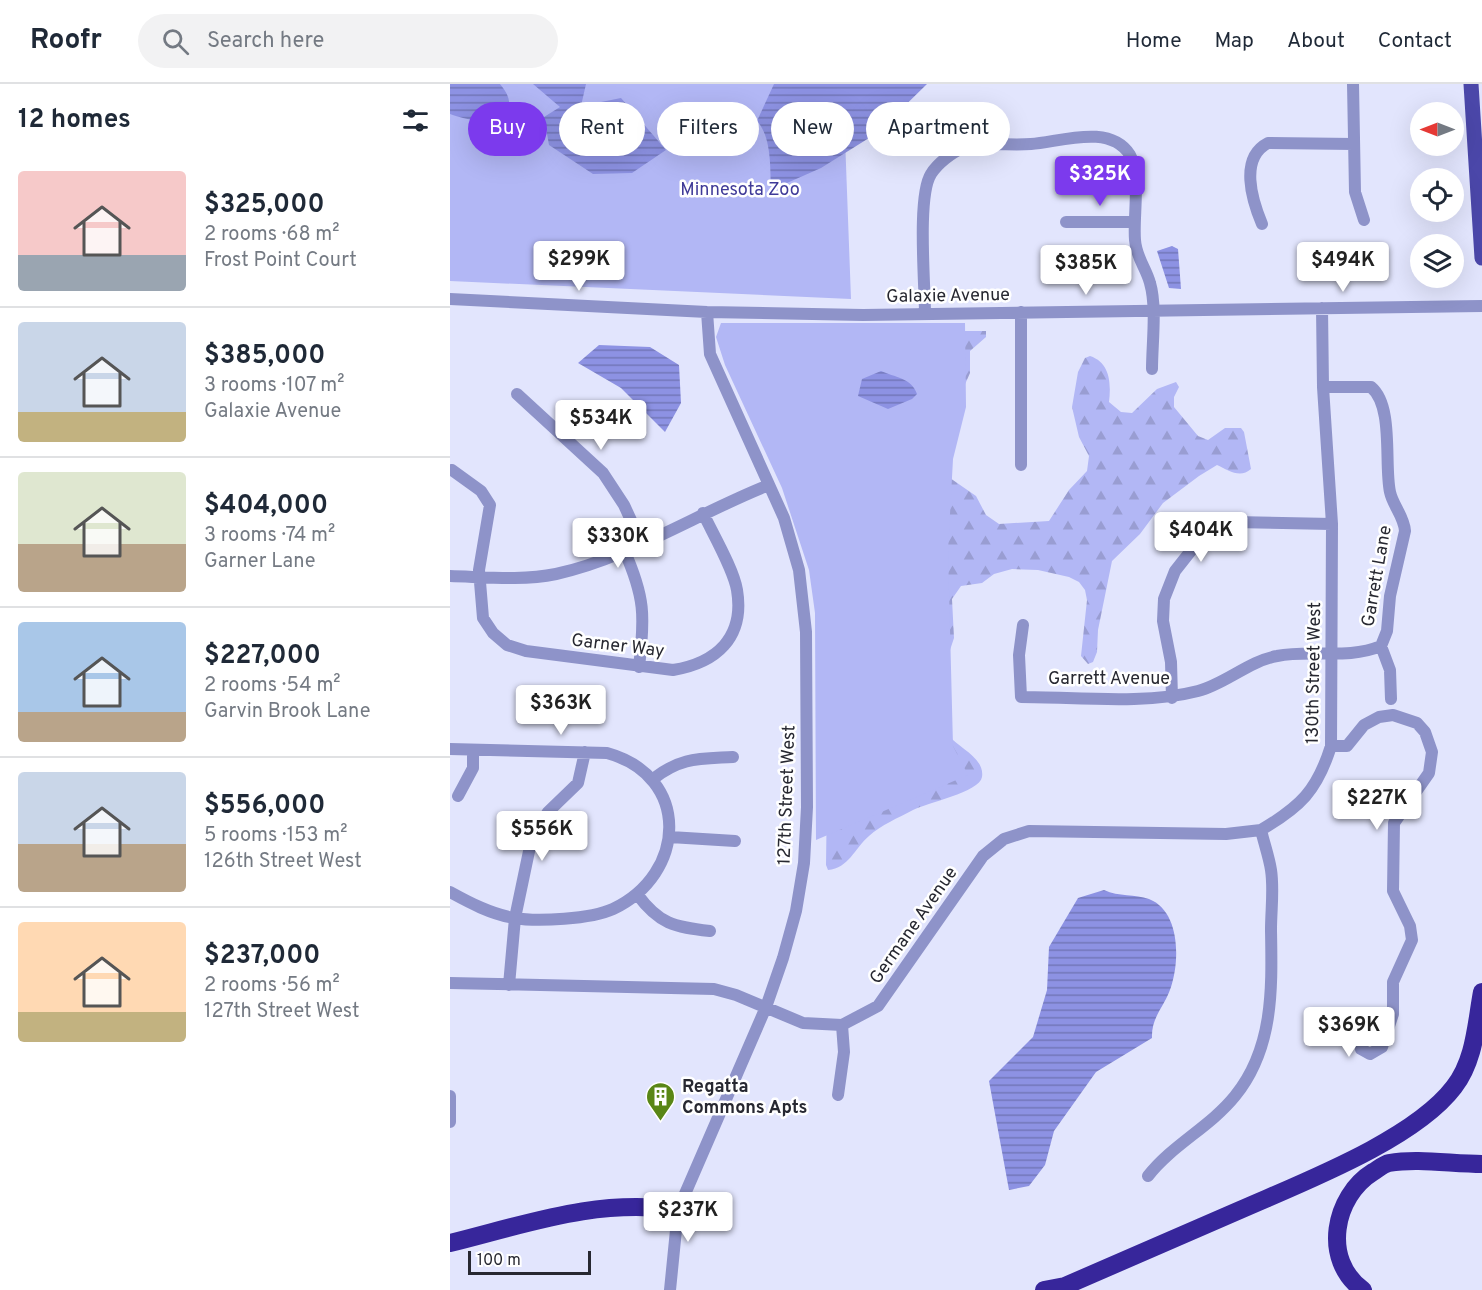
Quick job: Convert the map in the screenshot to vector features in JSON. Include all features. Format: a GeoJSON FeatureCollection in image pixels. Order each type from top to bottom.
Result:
{"type":"FeatureCollection","features":[{"type":"Feature","properties":{"kind":"highway"},"geometry":{"type":"LineString","coordinates":[[1044,1290],[1065,1286],[1299,1184],[1392,1138],[1438,1104],[1455,1086],[1470,1060],[1482,992]]}},
{"type":"Feature","properties":{"kind":"highway"},"geometry":{"type":"LineString","coordinates":[[1346,1161],[1394,1152],[1482,1152]]}},
{"type":"Feature","properties":{"kind":"highway"},"geometry":{"type":"LineString","coordinates":[[1363,1290],[1344,1268],[1336,1228],[1341,1209],[1352,1189],[1387,1163],[1482,1164]]}},
{"type":"Feature","properties":{"kind":"highway"},"geometry":{"type":"LineString","coordinates":[[450,1243],[589,1208],[654,1206],[678,1210]]}},
{"type":"Feature","properties":{"kind":"main road"},"geometry":{"type":"LineString","coordinates":[[1471,84],[1482,258]]}},
{"type":"Feature","properties":{"kind":"street"},"geometry":{"type":"LineString","coordinates":[[1353,84],[1355,192],[1364,220]]}},
{"type":"Feature","properties":{"kind":"street"},"geometry":{"type":"LineString","coordinates":[[925,314],[926,184],[936,168],[964,148],[983,144],[1032,144],[1074,137],[1102,138],[1114,141],[1130,155],[1134,165],[1134,222],[1137,257],[1150,282],[1152,369]]}},
{"type":"Feature","properties":{"kind":"street"},"geometry":{"type":"LineString","coordinates":[[1263,224],[1251,198],[1252,161],[1257,148],[1268,143],[1354,144]]}},
{"type":"Feature","properties":{"kind":"street"},"geometry":{"type":"LineString","coordinates":[[1066,222],[1134,222]]}},
{"type":"Feature","properties":{"kind":"street","name":"Galaxie Avenue"},"geometry":{"type":"LineString","coordinates":[[450,299],[707,312],[925,314],[1482,306]]}},
{"type":"Feature","properties":{"kind":"street","name":"130th Street West"},"geometry":{"type":"LineString","coordinates":[[1261,830],[1294,810],[1314,789],[1324,769],[1331,746],[1332,524],[1323,387],[1322,308]]}},
{"type":"Feature","properties":{"kind":"street","name":"127th Street West"},"geometry":{"type":"LineString","coordinates":[[670,1290],[678,1210],[766,1007],[796,911],[804,863],[807,807],[804,597],[791,539],[710,354],[707,312]]}},
{"type":"Feature","properties":{"kind":"street"},"geometry":{"type":"LineString","coordinates":[[1021,312],[1021,465]]}},
{"type":"Feature","properties":{"kind":"street","name":"Garrett Lane"},"geometry":{"type":"LineString","coordinates":[[1323,387],[1371,387],[1381,401],[1391,495],[1404,521],[1405,531],[1390,596],[1387,631],[1380,646]]}},
{"type":"Feature","properties":{"kind":"street"},"geometry":{"type":"LineString","coordinates":[[517,394],[603,473],[624,505],[641,542]]}},
{"type":"Feature","properties":{"kind":"street","name":"Garner Way"},"geometry":{"type":"LineString","coordinates":[[452,470],[481,491],[490,504],[490,517],[481,549],[479,577],[483,618],[493,633],[507,645],[526,651],[673,670],[697,666],[718,652],[734,631],[739,610],[737,588],[704,513]]}},
{"type":"Feature","properties":{"kind":"street"},"geometry":{"type":"LineString","coordinates":[[450,576],[522,578],[555,574],[591,564],[769,485]]}},
{"type":"Feature","properties":{"kind":"street"},"geometry":{"type":"LineString","coordinates":[[1172,698],[1171,662],[1163,621],[1164,599],[1175,571],[1202,538],[1217,526],[1233,522],[1332,524]]}},
{"type":"Feature","properties":{"kind":"street"},"geometry":{"type":"LineString","coordinates":[[624,550],[638,581],[643,605],[644,627],[639,667]]}},
{"type":"Feature","properties":{"kind":"street","name":"Garrett Avenue"},"geometry":{"type":"LineString","coordinates":[[1023,625],[1019,655],[1021,697],[1172,698],[1202,690],[1274,657],[1292,653],[1333,655],[1380,646]]}},
{"type":"Feature","properties":{"kind":"street"},"geometry":{"type":"LineString","coordinates":[[1380,646],[1390,670],[1391,699]]}},
{"type":"Feature","properties":{"kind":"street"},"geometry":{"type":"LineString","coordinates":[[1331,746],[1347,746],[1364,725],[1385,715],[1401,716],[1417,723],[1429,740],[1432,752],[1429,773],[1394,823],[1393,891],[1410,926],[1412,940],[1393,982],[1393,1014],[1388,1029]]}},
{"type":"Feature","properties":{"kind":"street"},"geometry":{"type":"LineString","coordinates":[[450,749],[585,752],[623,758],[639,766],[653,779],[668,807],[670,837],[660,867],[637,894],[613,909],[583,918],[514,918],[477,906],[450,892]]}},
{"type":"Feature","properties":{"kind":"street"},"geometry":{"type":"LineString","coordinates":[[458,796],[473,768],[473,750]]}},
{"type":"Feature","properties":{"kind":"street"},"geometry":{"type":"LineString","coordinates":[[508,985],[514,918],[532,837],[548,812],[578,783],[585,752]]}},
{"type":"Feature","properties":{"kind":"street"},"geometry":{"type":"LineString","coordinates":[[653,779],[670,766],[683,760],[733,757]]}},
{"type":"Feature","properties":{"kind":"street"},"geometry":{"type":"LineString","coordinates":[[1148,1176],[1162,1157],[1202,1128],[1235,1096],[1252,1068],[1265,1036],[1272,1001],[1271,871],[1261,830]]}},
{"type":"Feature","properties":{"kind":"street","name":"Germane Avenue"},"geometry":{"type":"LineString","coordinates":[[842,1025],[878,1006],[983,856],[1004,838],[1029,831],[1226,834],[1261,830]]}},
{"type":"Feature","properties":{"kind":"street"},"geometry":{"type":"LineString","coordinates":[[670,837],[735,841]]}},
{"type":"Feature","properties":{"kind":"street"},"geometry":{"type":"LineString","coordinates":[[637,894],[650,913],[675,927],[710,931]]}},
{"type":"Feature","properties":{"kind":"street"},"geometry":{"type":"LineString","coordinates":[[450,983],[714,989],[803,1023],[842,1025],[844,1052],[838,1095]]}},
{"type":"Feature","properties":{"kind":"street"},"geometry":{"type":"LineString","coordinates":[[450,1096],[450,1122]]}},
{"type":"Feature","properties":{"kind":"green space","name":"Minnesota Zoo"},"geometry":{"type":"Polygon","coordinates":[[[450,84],[843,84],[844,102],[771,102],[771,156],[846,156],[851,299],[450,281],[450,84]]]}},
{"type":"Feature","properties":{"kind":"green space"},"geometry":{"type":"Polygon","coordinates":[[[721,323],[965,323],[966,407],[953,459],[948,551],[953,746],[968,775],[816,840],[815,613],[809,570],[782,488],[725,365],[716,337],[721,323]]]}},
{"type":"Feature","properties":{"kind":"green space"},"geometry":{"type":"Polygon","coordinates":[[[940,331],[986,331],[986,337],[970,351],[970,373],[959,398],[950,478],[976,496],[986,515],[999,524],[1049,521],[1069,490],[1087,471],[1089,456],[1079,437],[1072,407],[1078,372],[1085,358],[1090,356],[1097,359],[1106,369],[1110,389],[1109,402],[1121,412],[1132,413],[1157,389],[1176,382],[1179,387],[1174,397],[1174,407],[1198,436],[1208,440],[1225,428],[1241,428],[1244,432],[1251,469],[1238,473],[1217,465],[1199,476],[1163,503],[1140,534],[1112,561],[1098,630],[1097,652],[1093,662],[1088,664],[1081,656],[1087,600],[1085,590],[1079,582],[1069,577],[1038,570],[1012,569],[994,574],[982,583],[961,586],[952,599],[954,638],[949,653],[949,736],[976,759],[982,770],[982,777],[972,788],[920,807],[884,825],[869,836],[846,862],[828,870],[826,865],[828,721],[823,610],[940,331]]]}},
{"type":"Feature","properties":{"kind":"shaded area"},"geometry":{"type":"Polygon","coordinates":[[[450,84],[500,84],[509,100],[509,102],[468,102],[468,119],[450,114],[450,84]]]}},
{"type":"Feature","properties":{"kind":"shaded area"},"geometry":{"type":"Polygon","coordinates":[[[533,84],[586,84],[582,102],[559,102],[559,106],[533,84]]]}},
{"type":"Feature","properties":{"kind":"shaded area"},"geometry":{"type":"Polygon","coordinates":[[[774,84],[927,84],[909,102],[866,102],[866,140],[854,147],[854,102],[771,102],[771,156],[840,156],[821,168],[771,190],[768,145],[759,124],[759,117],[774,84]]]}},
{"type":"Feature","properties":{"kind":"shaded area"},"geometry":{"type":"Polygon","coordinates":[[[621,98],[624,102],[601,102],[621,98]]]}},
{"type":"Feature","properties":{"kind":"shaded area"},"geometry":{"type":"Polygon","coordinates":[[[559,108],[559,152],[549,145],[547,115],[559,108]]]}},
{"type":"Feature","properties":{"kind":"shaded area"},"geometry":{"type":"Polygon","coordinates":[[[645,126],[657,140],[657,156],[632,173],[593,174],[566,156],[645,156],[645,126]]]}},
{"type":"Feature","properties":{"kind":"shaded area"},"geometry":{"type":"Polygon","coordinates":[[[1172,246],[1178,249],[1181,289],[1169,288],[1157,251],[1172,246]]]}},
{"type":"Feature","properties":{"kind":"shaded area"},"geometry":{"type":"Polygon","coordinates":[[[599,345],[650,347],[679,365],[681,403],[665,432],[621,388],[578,363],[599,345]]]}},
{"type":"Feature","properties":{"kind":"shaded area"},"geometry":{"type":"Polygon","coordinates":[[[881,371],[907,381],[917,394],[912,399],[888,409],[858,396],[862,379],[881,371]]]}},
{"type":"Feature","properties":{"kind":"shaded area"},"geometry":{"type":"Polygon","coordinates":[[[1104,890],[1149,899],[1167,914],[1175,937],[1176,950],[1176,964],[1171,987],[1156,1018],[1152,1038],[1096,1072],[1054,1131],[1045,1165],[1029,1186],[1009,1190],[989,1081],[1033,1037],[1047,990],[1049,947],[1078,898],[1104,890]]]}},
{"type":"Feature","properties":{"kind":"place","name":"Regatta Commons Apts"},"geometry":{"type":"Point","coordinates":[661,1122]}}]}
